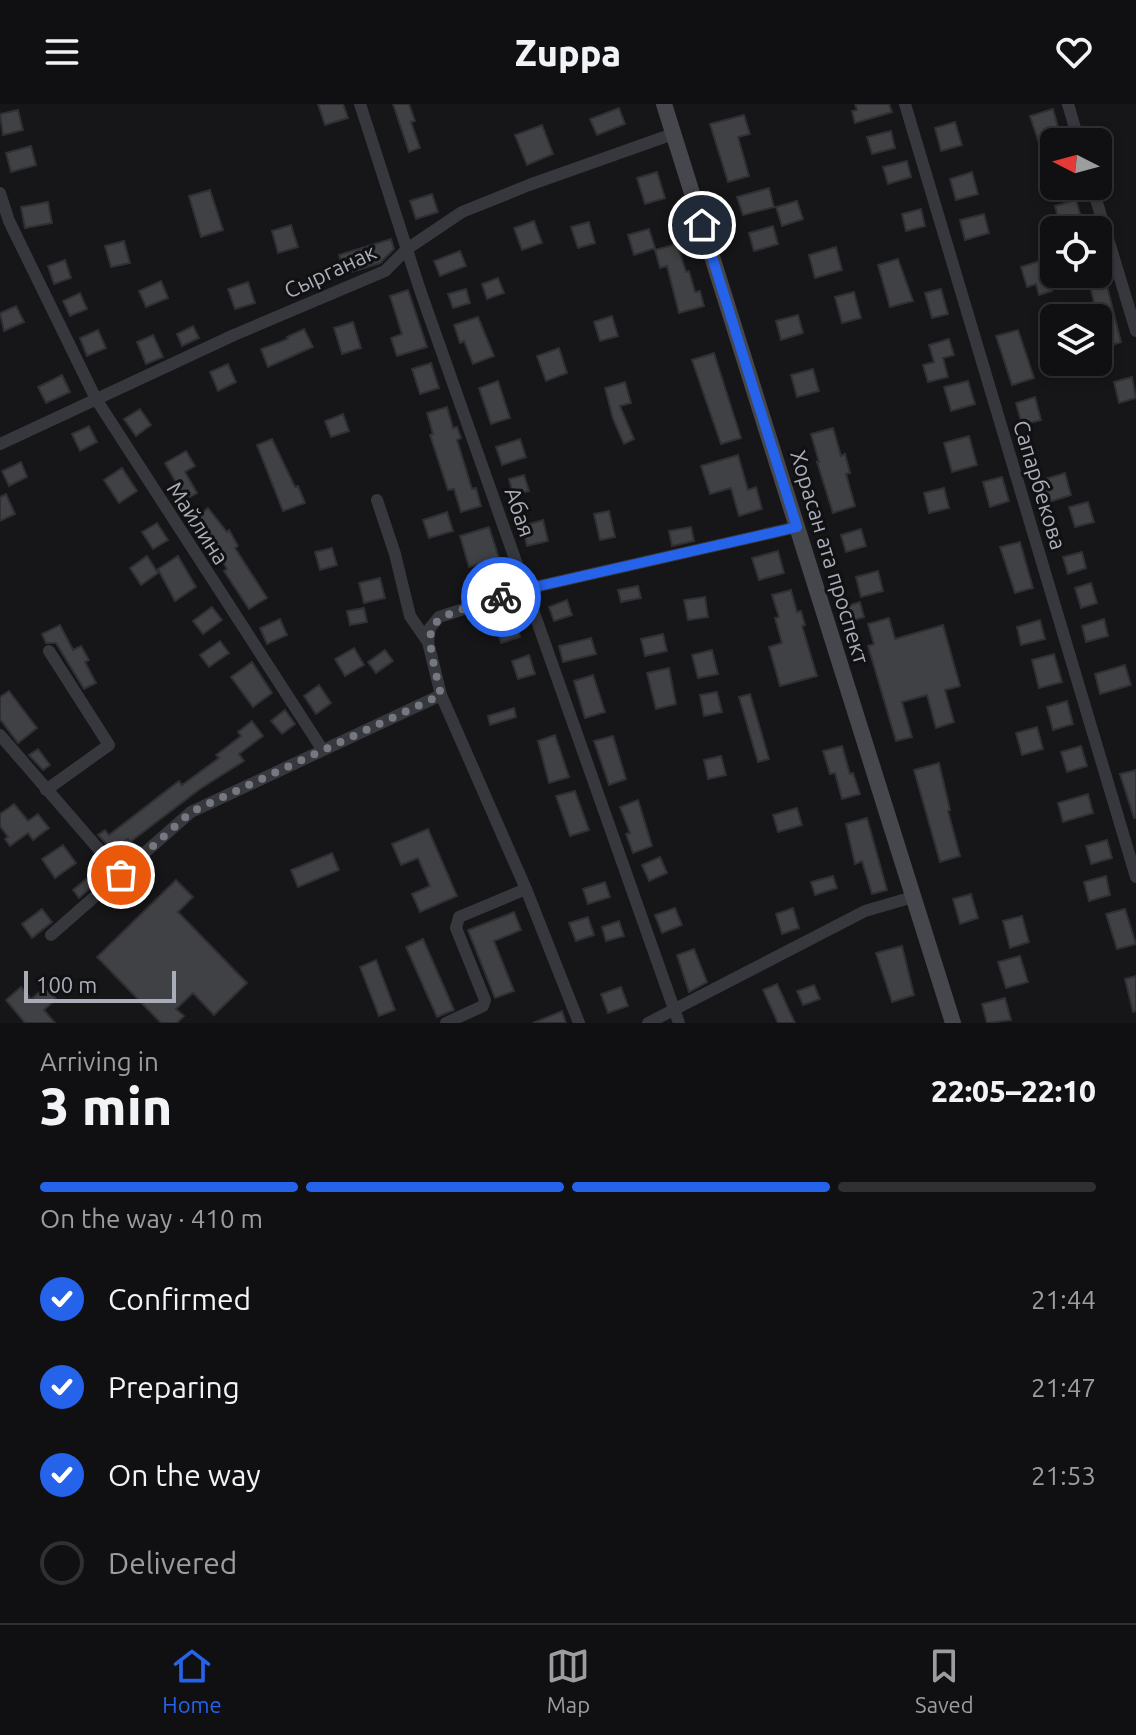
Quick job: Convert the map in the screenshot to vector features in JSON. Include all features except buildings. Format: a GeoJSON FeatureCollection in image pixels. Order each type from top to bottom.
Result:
{"type":"FeatureCollection","features":[{"type":"Feature","properties":{"kind":"main road","name":"Хорасан ата проспект"},"geometry":{"type":"LineString","coordinates":[[664,104],[953,1023]]}},
{"type":"Feature","properties":{"kind":"street","name":"Абая"},"geometry":{"type":"LineString","coordinates":[[360,104],[407,249],[676,1017]]}},
{"type":"Feature","properties":{"kind":"street","name":"Сапарбекова"},"geometry":{"type":"LineString","coordinates":[[905,104],[1136,877]]}},
{"type":"Feature","properties":{"kind":"street"},"geometry":{"type":"LineString","coordinates":[[1068,104],[1075,128]]}},
{"type":"Feature","properties":{"kind":"street","name":"Сырганак"},"geometry":{"type":"LineString","coordinates":[[0,444],[234,335],[385,271],[407,249],[462,212],[673,134]]}},
{"type":"Feature","properties":{"kind":"street","name":"Майлина"},"geometry":{"type":"LineString","coordinates":[[0,193],[9,221],[96,399],[322,749]]}},
{"type":"Feature","properties":{"kind":"street"},"geometry":{"type":"LineString","coordinates":[[1096,200],[1136,331]]}},
{"type":"Feature","properties":{"kind":"street"},"geometry":{"type":"LineString","coordinates":[[377,500],[395,554],[410,616],[428,642],[441,695],[526,889],[579,1023]]}},
{"type":"Feature","properties":{"kind":"street"},"geometry":{"type":"LineString","coordinates":[[428,642],[430,628],[439,617],[526,589],[797,527]]}},
{"type":"Feature","properties":{"kind":"street"},"geometry":{"type":"LineString","coordinates":[[46,790],[109,745],[49,651]]}},
{"type":"Feature","properties":{"kind":"street"},"geometry":{"type":"LineString","coordinates":[[51,935],[191,812],[441,695]]}},
{"type":"Feature","properties":{"kind":"street"},"geometry":{"type":"LineString","coordinates":[[0,735],[121,875]]}},
{"type":"Feature","properties":{"kind":"street"},"geometry":{"type":"LineString","coordinates":[[446,1023],[483,1006],[485,1000],[456,928],[459,917],[526,889]]}},
{"type":"Feature","properties":{"kind":"street"},"geometry":{"type":"LineString","coordinates":[[648,1023],[676,1017],[865,911],[913,897]]}},
{"type":"Feature","properties":{"kind":"way so far"},"geometry":{"type":"LineString","coordinates":[[121,875],[191,812],[441,695],[428,642],[430,628],[439,617],[501,597]]}},
{"type":"Feature","properties":{"kind":"route"},"geometry":{"type":"LineString","coordinates":[[501,597],[797,527],[702,225]]}}]}
